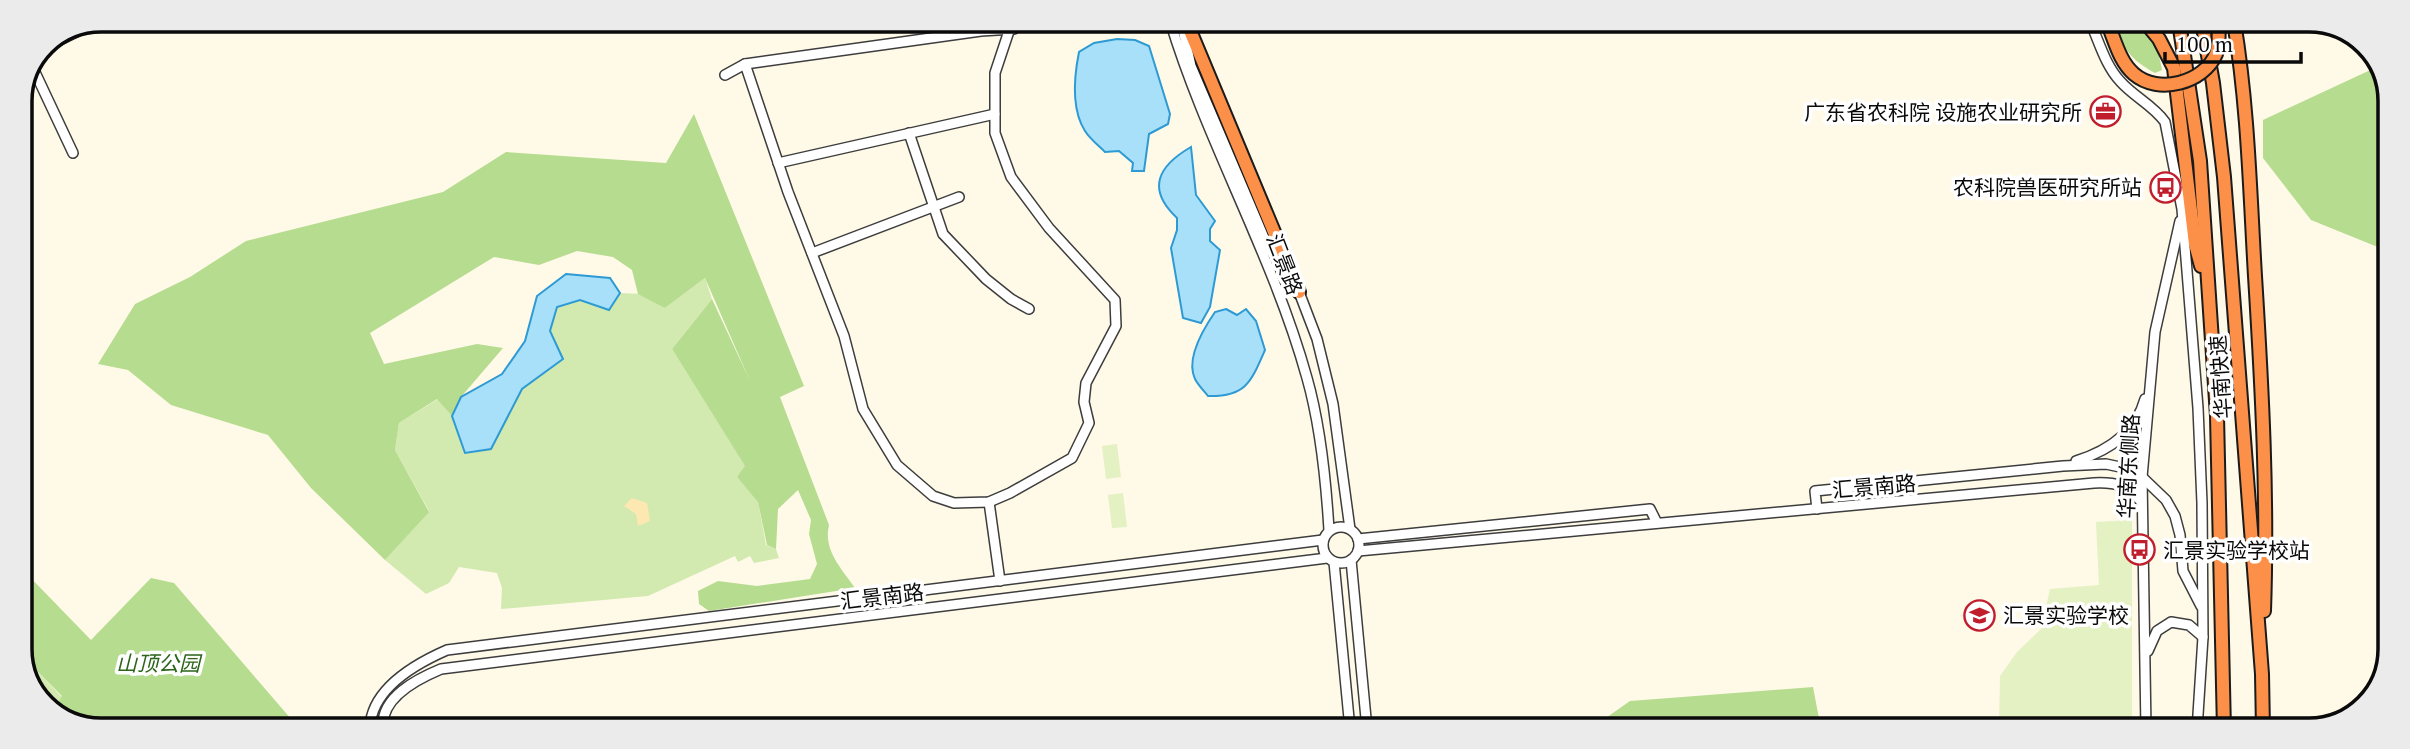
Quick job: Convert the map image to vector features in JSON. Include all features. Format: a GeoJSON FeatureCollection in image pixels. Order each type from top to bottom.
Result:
{"type":"FeatureCollection","features":[{"type":"Feature","properties":{"kind":"highway"},"geometry":{"type":"LineString","coordinates":[[1191,32],[1299,292]]}},
{"type":"Feature","properties":{"kind":"highway"},"geometry":{"type":"LineString","coordinates":[[2111,32],[2119,54],[2135,76],[2145,81],[2172,85],[2200,74],[2210,65],[2217,52],[2218,32]]}},
{"type":"Feature","properties":{"kind":"highway"},"geometry":{"type":"LineString","coordinates":[[2154,32],[2174,68],[2195,244],[2207,288]]}},
{"type":"Feature","properties":{"kind":"highway","name":"华南快速"},"geometry":{"type":"LineString","coordinates":[[2180,32],[2200,162],[2217,416],[2224,718]]}},
{"type":"Feature","properties":{"kind":"highway","name":"华南快速"},"geometry":{"type":"LineString","coordinates":[[2204,32],[2224,177],[2262,674],[2263,718]]}},
{"type":"Feature","properties":{"kind":"highway"},"geometry":{"type":"LineString","coordinates":[[2235,32],[2250,185],[2263,409],[2267,541],[2262,674]]}},
{"type":"Feature","properties":{"kind":"street"},"geometry":{"type":"LineString","coordinates":[[725,75],[745,64],[989,32]]}},
{"type":"Feature","properties":{"kind":"street"},"geometry":{"type":"LineString","coordinates":[[745,64],[778,163],[844,336],[863,409],[897,465],[933,496],[954,503],[989,502],[1072,458],[1089,424],[1084,402],[1086,383],[1116,326],[1115,300],[1049,228],[1011,177],[995,133],[995,74],[1011,32]]}},
{"type":"Feature","properties":{"kind":"street","name":"汇景路"},"geometry":{"type":"LineString","coordinates":[[1174,32],[1193,89],[1244,207],[1307,376],[1323,464],[1329,530]]}},
{"type":"Feature","properties":{"kind":"street","name":"汇景路"},"geometry":{"type":"LineString","coordinates":[[1183,32],[1191,66],[1268,247],[1299,292],[1317,339],[1333,404],[1350,529]]}},
{"type":"Feature","properties":{"kind":"street","name":"华南东侧路"},"geometry":{"type":"LineString","coordinates":[[2095,32],[2118,80],[2159,113],[2165,122],[2182,209],[2198,408],[2202,503],[2203,637],[2196,718]]}},
{"type":"Feature","properties":{"kind":"street"},"geometry":{"type":"LineString","coordinates":[[37,76],[73,153]]}},
{"type":"Feature","properties":{"kind":"street"},"geometry":{"type":"LineString","coordinates":[[778,163],[995,114]]}},
{"type":"Feature","properties":{"kind":"street"},"geometry":{"type":"LineString","coordinates":[[909,133],[943,234],[986,279],[1029,309]]}},
{"type":"Feature","properties":{"kind":"street"},"geometry":{"type":"LineString","coordinates":[[812,254],[960,197]]}},
{"type":"Feature","properties":{"kind":"street","name":"华南东侧路"},"geometry":{"type":"LineString","coordinates":[[2146,718],[2142,477],[2155,332],[2182,209]]}},
{"type":"Feature","properties":{"kind":"street"},"geometry":{"type":"LineString","coordinates":[[2063,466],[2106,449],[2128,430],[2142,409],[2151,377]]}},
{"type":"Feature","properties":{"kind":"street"},"geometry":{"type":"LineString","coordinates":[[2063,466],[2106,464],[2131,471],[2142,477],[2166,500],[2175,516],[2180,535],[2183,571],[2202,608]]}},
{"type":"Feature","properties":{"kind":"street","name":"汇景南路"},"geometry":{"type":"LineString","coordinates":[[1817,509],[1815,491],[2063,466]]}},
{"type":"Feature","properties":{"kind":"street","name":"汇景南路"},"geometry":{"type":"LineString","coordinates":[[1358,551],[2094,483],[2126,486],[2141,502]]}},
{"type":"Feature","properties":{"kind":"street"},"geometry":{"type":"LineString","coordinates":[[989,502],[1000,581]]}},
{"type":"Feature","properties":{"kind":"street","name":"汇景南路"},"geometry":{"type":"LineString","coordinates":[[1358,539],[1650,509],[1657,523]]}},
{"type":"Feature","properties":{"kind":"street"},"geometry":{"type":"LineString","coordinates":[[1331,560],[1346,562],[1358,551],[1358,539],[1350,529],[1339,526],[1329,530],[1322,540],[1322,547],[1331,560],[1349,718]]}},
{"type":"Feature","properties":{"kind":"street","name":"汇景南路"},"geometry":{"type":"LineString","coordinates":[[372,718],[374,704],[397,680],[421,662],[447,650],[1322,540]]}},
{"type":"Feature","properties":{"kind":"street","name":"汇景南路"},"geometry":{"type":"LineString","coordinates":[[384,718],[392,701],[415,680],[441,669],[1331,560]]}},
{"type":"Feature","properties":{"kind":"street"},"geometry":{"type":"LineString","coordinates":[[1351,560],[1366,718]]}},
{"type":"Feature","properties":{"kind":"street"},"geometry":{"type":"LineString","coordinates":[[2145,663],[2153,637],[2163,625],[2189,625],[2203,637]]}},
{"type":"Feature","properties":{"kind":"green space"},"geometry":{"type":"Polygon","coordinates":[[[2118,32],[2149,32],[2157,48],[2162,70],[2155,73],[2139,63],[2118,32]]]}},
{"type":"Feature","properties":{"kind":"green space"},"geometry":{"type":"Polygon","coordinates":[[[2371,70],[2378,96],[2378,247],[2311,220],[2263,158],[2263,120],[2371,70]]]}},
{"type":"Feature","properties":{"kind":"green space"},"geometry":{"type":"Polygon","coordinates":[[[694,114],[804,386],[780,397],[829,525],[831,551],[855,588],[709,611],[699,604],[698,591],[718,581],[757,586],[810,579],[817,564],[809,534],[811,520],[798,490],[778,509],[776,549],[767,545],[758,502],[737,477],[745,466],[672,349],[712,299],[750,381],[705,278],[665,308],[638,294],[632,270],[613,257],[577,251],[539,265],[494,257],[370,333],[384,364],[477,344],[503,348],[461,397],[452,416],[437,399],[399,423],[395,450],[429,512],[385,560],[311,488],[268,435],[171,405],[128,370],[98,364],[135,304],[190,277],[246,241],[443,192],[506,152],[666,163],[694,114]]]}},
{"type":"Feature","properties":{"kind":"green space"},"geometry":{"type":"Polygon","coordinates":[[[705,278],[712,299],[672,349],[746,467],[737,477],[758,501],[766,545],[776,549],[779,558],[754,563],[750,556],[738,562],[735,556],[648,596],[501,609],[502,588],[497,573],[459,567],[449,583],[426,594],[385,560],[429,511],[395,450],[399,423],[438,399],[452,416],[465,453],[491,449],[522,389],[563,359],[550,331],[557,307],[580,300],[609,310],[620,293],[644,294],[665,308],[705,278]]]}},
{"type":"Feature","properties":{"kind":"green space"},"geometry":{"type":"Polygon","coordinates":[[[1117,444],[1121,477],[1106,479],[1102,446],[1117,444]]]}},
{"type":"Feature","properties":{"kind":"green space"},"geometry":{"type":"Polygon","coordinates":[[[1123,493],[1127,527],[1112,528],[1108,495],[1123,493]]]}},
{"type":"Feature","properties":{"kind":"green space"},"geometry":{"type":"Polygon","coordinates":[[[2132,520],[2132,718],[1999,718],[2000,676],[2017,652],[2041,629],[2050,589],[2099,585],[2096,522],[2132,520]]]}},
{"type":"Feature","properties":{"kind":"green space","name":"山顶公园"},"geometry":{"type":"Polygon","coordinates":[[[151,578],[174,583],[290,718],[100,718],[82,715],[62,706],[58,703],[62,696],[34,667],[32,579],[91,640],[151,578]]]}},
{"type":"Feature","properties":{"kind":"green space"},"geometry":{"type":"Polygon","coordinates":[[[35,669],[62,697],[58,703],[46,691],[35,669]]]}},
{"type":"Feature","properties":{"kind":"green space"},"geometry":{"type":"Polygon","coordinates":[[[1813,687],[1819,718],[1606,718],[1630,701],[1813,687]]]}},
{"type":"Feature","properties":{"kind":"sand"},"geometry":{"type":"Polygon","coordinates":[[[632,498],[647,503],[650,521],[638,526],[636,514],[624,506],[632,498]]]}},
{"type":"Feature","properties":{"kind":"water"},"geometry":{"type":"Polygon","coordinates":[[[1117,39],[1135,40],[1149,46],[1170,114],[1168,124],[1149,134],[1144,171],[1132,171],[1133,163],[1119,151],[1105,152],[1087,134],[1077,113],[1075,82],[1079,52],[1094,43],[1117,39]]]}},
{"type":"Feature","properties":{"kind":"water"},"geometry":{"type":"Polygon","coordinates":[[[1191,147],[1196,195],[1215,221],[1210,229],[1210,241],[1220,250],[1210,307],[1201,323],[1183,318],[1171,248],[1177,230],[1177,218],[1161,197],[1159,188],[1164,170],[1191,147]]]}},
{"type":"Feature","properties":{"kind":"water"},"geometry":{"type":"Polygon","coordinates":[[[566,274],[610,278],[620,293],[609,310],[580,300],[557,307],[550,331],[563,359],[522,389],[491,449],[465,453],[452,416],[461,397],[502,374],[525,341],[537,296],[566,274]]]}},
{"type":"Feature","properties":{"kind":"water"},"geometry":{"type":"Polygon","coordinates":[[[1226,309],[1237,315],[1246,309],[1256,321],[1265,350],[1256,371],[1246,385],[1231,394],[1208,396],[1195,379],[1192,362],[1201,335],[1215,312],[1226,309]]]}},
{"type":"Feature","properties":{"kind":"place","name":"广东省农科院 设施农业研究所"},"geometry":{"type":"Point","coordinates":[2105,112]}},
{"type":"Feature","properties":{"kind":"place","name":"农科院兽医研究所站"},"geometry":{"type":"Point","coordinates":[2165,187]}},
{"type":"Feature","properties":{"kind":"place","name":"汇景实验学校站"},"geometry":{"type":"Point","coordinates":[2140,550]}},
{"type":"Feature","properties":{"kind":"place","name":"汇景实验学校"},"geometry":{"type":"Point","coordinates":[1980,615]}}]}
